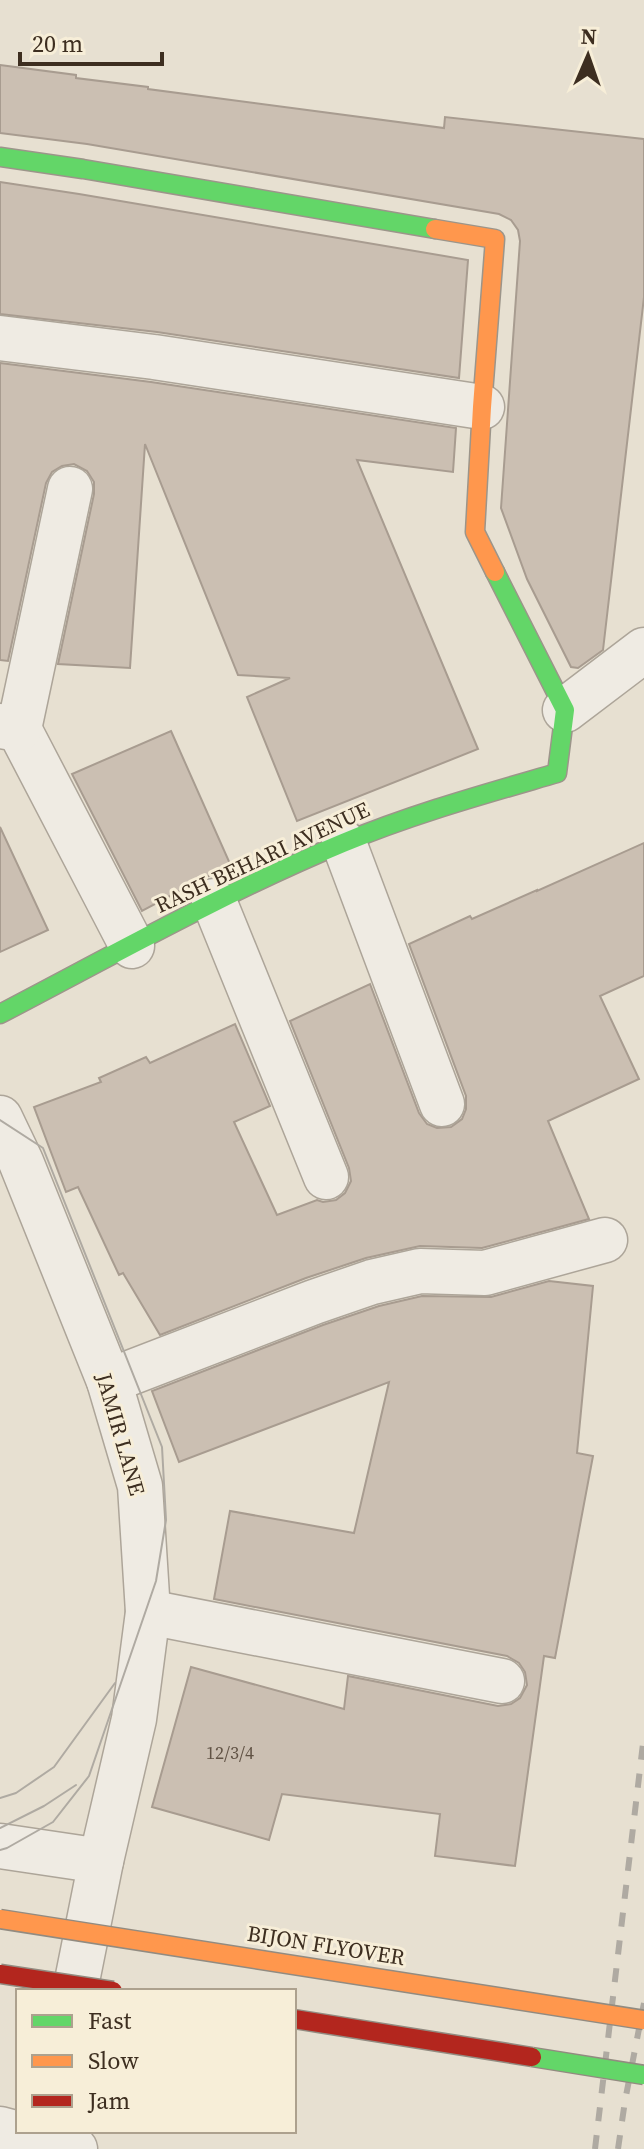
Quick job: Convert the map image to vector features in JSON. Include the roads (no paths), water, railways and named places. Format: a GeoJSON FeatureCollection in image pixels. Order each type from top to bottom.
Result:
{"type":"FeatureCollection","features":[{"type":"Feature","properties":{"kind":"street"},"geometry":{"type":"LineString","coordinates":[[0,157],[495,239],[475,532],[565,710],[644,650]]}},
{"type":"Feature","properties":{"kind":"street"},"geometry":{"type":"LineString","coordinates":[[0,338],[154,357],[482,407]]}},
{"type":"Feature","properties":{"kind":"street"},"geometry":{"type":"LineString","coordinates":[[70,489],[9,727],[132,946]]}},
{"type":"Feature","properties":{"kind":"street","name":"RASH BEHARI AVENUE"},"geometry":{"type":"LineString","coordinates":[[0,1014],[214,901],[344,843],[435,808],[557,773],[565,710]]}},
{"type":"Feature","properties":{"kind":"street"},"geometry":{"type":"LineString","coordinates":[[344,843],[442,1104]]}},
{"type":"Feature","properties":{"kind":"street"},"geometry":{"type":"LineString","coordinates":[[214,901],[326,1177]]}},
{"type":"Feature","properties":{"kind":"street","name":"JAMIR LANE"},"geometry":{"type":"LineString","coordinates":[[0,1118],[21,1162],[109,1381],[140,1486],[148,1612],[134,1719],[75,1989]]}},
{"type":"Feature","properties":{"kind":"street"},"geometry":{"type":"LineString","coordinates":[[109,1381],[372,1282],[420,1271],[485,1273],[605,1240]]}},
{"type":"Feature","properties":{"kind":"street"},"geometry":{"type":"LineString","coordinates":[[148,1612],[502,1681]]}},
{"type":"Feature","properties":{"kind":"street"},"geometry":{"type":"LineString","coordinates":[[0,1846],[101,1861]]}},
{"type":"Feature","properties":{"kind":"street","name":"BIJON FLYOVER"},"geometry":{"type":"LineString","coordinates":[[0,1919],[644,2020]]}},
{"type":"Feature","properties":{"kind":"street"},"geometry":{"type":"LineString","coordinates":[[0,1974],[100,1989]]}},
{"type":"Feature","properties":{"kind":"street"},"geometry":{"type":"LineString","coordinates":[[296,2019],[644,2075]]}},
{"type":"Feature","properties":{"kind":"street"},"geometry":{"type":"LineString","coordinates":[[20,2133],[56,2140]]}},
{"type":"Feature","properties":{"kind":"tram line"},"geometry":{"type":"LineString","coordinates":[[0,1120],[43,1148],[162,1447],[166,1520],[156,1581],[89,1776],[53,1822],[0,1850]]}},
{"type":"Feature","properties":{"kind":"tram line"},"geometry":{"type":"LineString","coordinates":[[0,1798],[16,1793],[54,1767],[115,1683]]}},
{"type":"Feature","properties":{"kind":"tram line"},"geometry":{"type":"LineString","coordinates":[[0,1828],[44,1806],[76,1785]]}},
{"type":"Feature","properties":{"kind":"railway"},"geometry":{"type":"LineString","coordinates":[[595,2149],[644,1735]]}},
{"type":"Feature","properties":{"kind":"railway"},"geometry":{"type":"LineString","coordinates":[[618,2149],[644,2003]]}}]}
